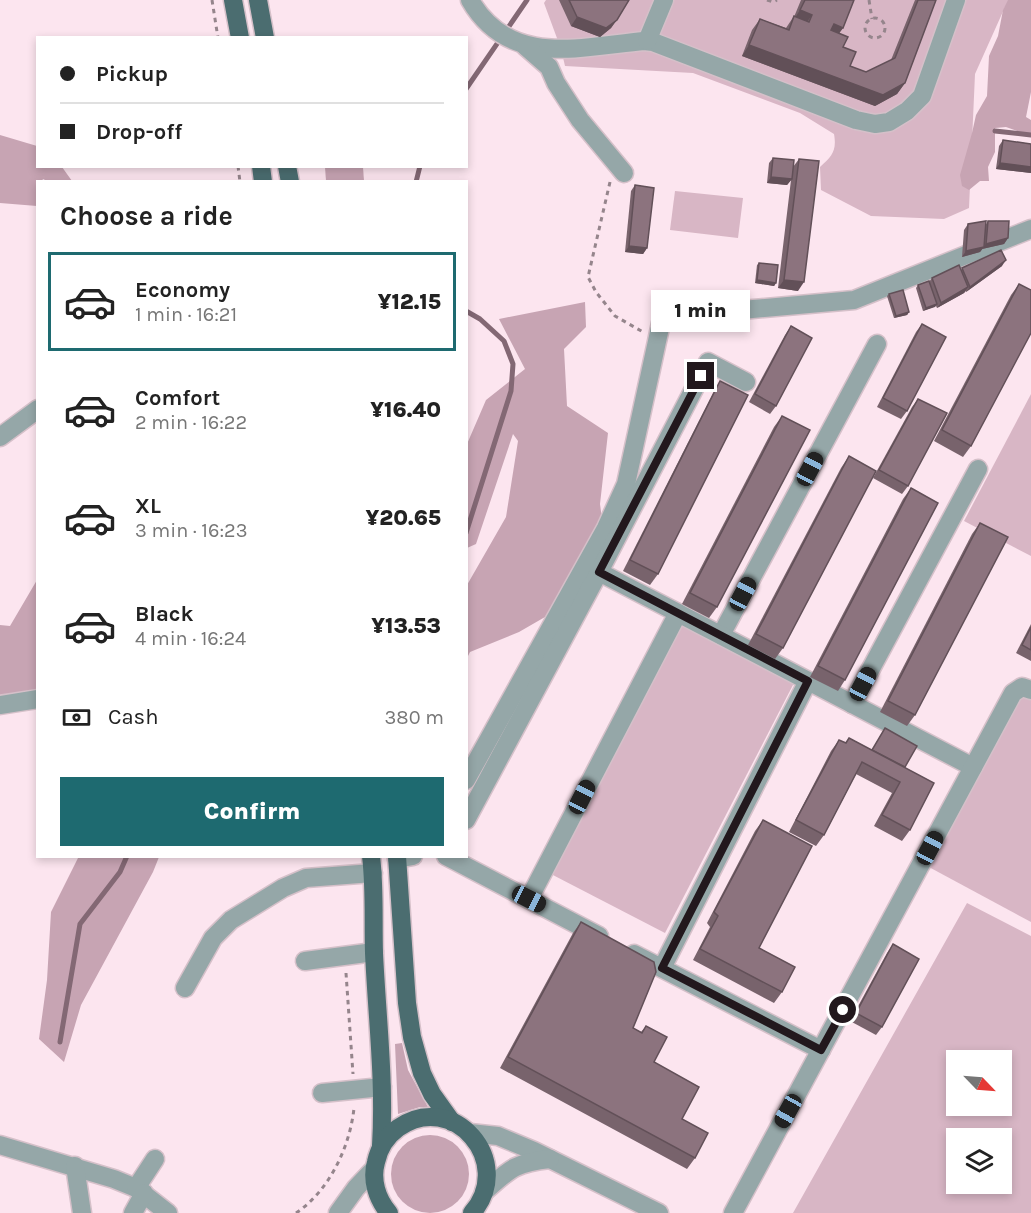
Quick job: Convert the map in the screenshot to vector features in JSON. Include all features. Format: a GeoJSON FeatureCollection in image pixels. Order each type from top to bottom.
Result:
{"type":"FeatureCollection","features":[{"type":"Feature","properties":{"kind":"main road"},"geometry":{"type":"LineString","coordinates":[[233,0],[240,36]]}},
{"type":"Feature","properties":{"kind":"main road"},"geometry":{"type":"LineString","coordinates":[[258,0],[266,36]]}},
{"type":"Feature","properties":{"kind":"main road"},"geometry":{"type":"LineString","coordinates":[[402,858],[407,1002],[412,1037],[422,1073],[432,1094],[452,1122]]}},
{"type":"Feature","properties":{"kind":"main road"},"geometry":{"type":"LineString","coordinates":[[372,865],[383,1119],[381,1146],[374,1169],[377,1193],[389,1213]]}},
{"type":"Feature","properties":{"kind":"main road"},"geometry":{"type":"LineString","coordinates":[[381,1146],[393,1132],[409,1122],[428,1118],[452,1122],[470,1133],[479,1145],[485,1160],[487,1176],[484,1192],[472,1213]]}},
{"type":"Feature","properties":{"kind":"street"},"geometry":{"type":"LineString","coordinates":[[647,41],[664,0]]}},
{"type":"Feature","properties":{"kind":"street"},"geometry":{"type":"LineString","coordinates":[[524,45],[561,49],[653,42],[856,120],[875,124],[889,122],[907,111],[922,96],[956,0]]}},
{"type":"Feature","properties":{"kind":"street"},"geometry":{"type":"LineString","coordinates":[[472,4],[491,28],[524,45],[549,68],[580,120],[619,168]]}},
{"type":"Feature","properties":{"kind":"street"},"geometry":{"type":"LineString","coordinates":[[468,776],[606,528],[626,484],[658,337],[665,319],[674,316],[854,300],[1031,229]]}},
{"type":"Feature","properties":{"kind":"street"},"geometry":{"type":"LineString","coordinates":[[721,635],[877,344]]}},
{"type":"Feature","properties":{"kind":"street"},"geometry":{"type":"LineString","coordinates":[[468,816],[708,362],[746,382]]}},
{"type":"Feature","properties":{"kind":"street"},"geometry":{"type":"LineString","coordinates":[[0,436],[36,410]]}},
{"type":"Feature","properties":{"kind":"street"},"geometry":{"type":"LineString","coordinates":[[852,704],[978,469]]}},
{"type":"Feature","properties":{"kind":"street"},"geometry":{"type":"LineString","coordinates":[[599,572],[973,767]]}},
{"type":"Feature","properties":{"kind":"street"},"geometry":{"type":"LineString","coordinates":[[529,899],[678,613]]}},
{"type":"Feature","properties":{"kind":"street"},"geometry":{"type":"LineString","coordinates":[[662,968],[808,681]]}},
{"type":"Feature","properties":{"kind":"street"},"geometry":{"type":"LineString","coordinates":[[733,1213],[1013,693],[1022,687],[1031,690]]}},
{"type":"Feature","properties":{"kind":"street"},"geometry":{"type":"LineString","coordinates":[[0,705],[36,699]]}},
{"type":"Feature","properties":{"kind":"street"},"geometry":{"type":"LineString","coordinates":[[449,858],[821,1050]]}},
{"type":"Feature","properties":{"kind":"street"},"geometry":{"type":"LineString","coordinates":[[185,988],[213,938],[231,920],[283,888],[306,878],[372,865]]}},
{"type":"Feature","properties":{"kind":"street"},"geometry":{"type":"LineString","coordinates":[[305,961],[374,952]]}},
{"type":"Feature","properties":{"kind":"street"},"geometry":{"type":"LineString","coordinates":[[322,1093],[382,1087]]}},
{"type":"Feature","properties":{"kind":"street"},"geometry":{"type":"LineString","coordinates":[[470,1133],[498,1136],[659,1213]]}},
{"type":"Feature","properties":{"kind":"street"},"geometry":{"type":"LineString","coordinates":[[0,1145],[75,1166],[140,1190],[168,1213]]}},
{"type":"Feature","properties":{"kind":"street"},"geometry":{"type":"LineString","coordinates":[[133,1213],[140,1190],[155,1159]]}},
{"type":"Feature","properties":{"kind":"street"},"geometry":{"type":"LineString","coordinates":[[484,1192],[516,1166],[550,1159]]}},
{"type":"Feature","properties":{"kind":"street"},"geometry":{"type":"LineString","coordinates":[[75,1166],[82,1213]]}},
{"type":"Feature","properties":{"kind":"street"},"geometry":{"type":"LineString","coordinates":[[338,1213],[356,1188],[374,1169]]}},
{"type":"Feature","properties":{"kind":"path"},"geometry":{"type":"LineString","coordinates":[[212,0],[218,36]]}},
{"type":"Feature","properties":{"kind":"path"},"geometry":{"type":"LineString","coordinates":[[767,0],[777,0]]}},
{"type":"Feature","properties":{"kind":"path"},"geometry":{"type":"LineString","coordinates":[[869,0],[872,19]]}},
{"type":"Feature","properties":{"kind":"path"},"geometry":{"type":"LineString","coordinates":[[872,19],[884,24],[883,33],[872,38],[866,32],[867,22],[872,19]]}},
{"type":"Feature","properties":{"kind":"path"},"geometry":{"type":"LineString","coordinates":[[619,168],[588,277],[596,292],[615,316],[641,331],[658,337]]}},
{"type":"Feature","properties":{"kind":"path"},"geometry":{"type":"LineString","coordinates":[[346,965],[354,1080]]}},
{"type":"Feature","properties":{"kind":"path"},"geometry":{"type":"LineString","coordinates":[[296,1213],[308,1205],[326,1184],[337,1163],[352,1124],[354,1100]]}},
{"type":"Feature","properties":{"kind":"shaded area"},"geometry":{"type":"Polygon","coordinates":[[[546,0],[1031,0],[1031,59],[1005,7],[975,74],[969,208],[944,219],[871,216],[821,190],[820,167],[833,153],[834,134],[800,113],[693,73],[565,66],[544,3],[546,0]]]}},
{"type":"Feature","properties":{"kind":"shaded area"},"geometry":{"type":"Polygon","coordinates":[[[1008,0],[1031,0],[1031,92],[1026,117],[1031,120],[1031,133],[1028,135],[1006,127],[995,128],[995,152],[988,167],[989,181],[980,181],[969,190],[962,186],[960,175],[976,115],[987,96],[989,56],[998,36],[1003,10],[1008,0]]]}},
{"type":"Feature","properties":{"kind":"shaded area"},"geometry":{"type":"Polygon","coordinates":[[[0,135],[36,146],[36,168],[63,168],[71,180],[36,180],[36,206],[0,203],[0,135]]]}},
{"type":"Feature","properties":{"kind":"shaded area"},"geometry":{"type":"Polygon","coordinates":[[[325,168],[363,168],[364,180],[326,180],[325,168]]]}},
{"type":"Feature","properties":{"kind":"shaded area"},"geometry":{"type":"Polygon","coordinates":[[[675,191],[743,198],[738,238],[670,230],[675,191]]]}},
{"type":"Feature","properties":{"kind":"shaded area"},"geometry":{"type":"Polygon","coordinates":[[[585,302],[586,327],[564,349],[567,406],[608,433],[600,504],[603,527],[545,617],[519,632],[470,652],[468,656],[468,583],[506,517],[518,441],[513,434],[476,544],[468,548],[468,442],[486,400],[525,369],[499,319],[585,302]]]}},
{"type":"Feature","properties":{"kind":"shaded area"},"geometry":{"type":"Polygon","coordinates":[[[1031,394],[1031,556],[964,521],[1031,394]]]}},
{"type":"Feature","properties":{"kind":"shaded area"},"geometry":{"type":"Polygon","coordinates":[[[36,582],[36,699],[0,705],[0,625],[10,626],[36,582]]]}},
{"type":"Feature","properties":{"kind":"shaded area"},"geometry":{"type":"Polygon","coordinates":[[[679,623],[794,683],[665,933],[549,873],[679,623]]]}},
{"type":"Feature","properties":{"kind":"shaded area"},"geometry":{"type":"Polygon","coordinates":[[[1021,690],[1031,695],[1031,922],[927,866],[1021,690]]]}},
{"type":"Feature","properties":{"kind":"shaded area"},"geometry":{"type":"Polygon","coordinates":[[[78,858],[159,858],[81,1005],[64,1062],[39,1039],[47,980],[51,912],[78,858]]]}},
{"type":"Feature","properties":{"kind":"shaded area"},"geometry":{"type":"Polygon","coordinates":[[[967,903],[1031,936],[1031,1213],[793,1213],[967,903]]]}},
{"type":"Feature","properties":{"kind":"shaded area"},"geometry":{"type":"Polygon","coordinates":[[[402,1043],[408,1070],[428,1107],[420,1107],[398,1114],[395,1044],[402,1043]]]}},
{"type":"Feature","properties":{"kind":"shaded area"},"geometry":{"type":"Polygon","coordinates":[[[430,1135],[445,1138],[457,1147],[466,1159],[469,1174],[466,1189],[457,1201],[445,1210],[430,1213],[415,1210],[403,1201],[394,1189],[391,1174],[394,1159],[403,1147],[415,1138],[430,1135]]]}},
{"type":"Feature","properties":{"kind":"building"},"geometry":{"type":"Polygon","coordinates":[[[569,0],[629,0],[617,20],[606,28],[577,17],[569,0]]]}},
{"type":"Feature","properties":{"kind":"building"},"geometry":{"type":"Polygon","coordinates":[[[805,0],[854,0],[843,28],[834,24],[831,30],[848,37],[843,47],[856,52],[850,66],[866,72],[895,58],[918,0],[936,0],[905,83],[883,95],[749,45],[760,19],[789,30],[794,16],[809,22],[812,15],[800,10],[805,0]]]}},
{"type":"Feature","properties":{"kind":"building"},"geometry":{"type":"Polygon","coordinates":[[[1003,140],[1031,144],[1031,167],[1000,163],[1003,140]]]}},
{"type":"Feature","properties":{"kind":"building"},"geometry":{"type":"Polygon","coordinates":[[[773,158],[794,160],[792,179],[771,177],[773,158]]]}},
{"type":"Feature","properties":{"kind":"building"},"geometry":{"type":"Polygon","coordinates":[[[799,159],[819,161],[804,282],[784,280],[799,159]]]}},
{"type":"Feature","properties":{"kind":"building"},"geometry":{"type":"Polygon","coordinates":[[[635,185],[654,188],[647,248],[629,246],[635,185]]]}},
{"type":"Feature","properties":{"kind":"building"},"geometry":{"type":"Polygon","coordinates":[[[986,221],[984,247],[966,251],[968,224],[986,221]]]}},
{"type":"Feature","properties":{"kind":"building"},"geometry":{"type":"Polygon","coordinates":[[[988,221],[1009,221],[1008,238],[986,244],[988,221]]]}},
{"type":"Feature","properties":{"kind":"building"},"geometry":{"type":"Polygon","coordinates":[[[1001,250],[1006,260],[970,287],[962,268],[1001,250]]]}},
{"type":"Feature","properties":{"kind":"building"},"geometry":{"type":"Polygon","coordinates":[[[759,263],[778,265],[776,283],[757,280],[759,263]]]}},
{"type":"Feature","properties":{"kind":"building"},"geometry":{"type":"Polygon","coordinates":[[[959,265],[968,287],[941,303],[932,278],[959,265]]]}},
{"type":"Feature","properties":{"kind":"building"},"geometry":{"type":"Polygon","coordinates":[[[929,281],[937,304],[926,308],[918,285],[929,281]]]}},
{"type":"Feature","properties":{"kind":"building"},"geometry":{"type":"Polygon","coordinates":[[[1019,284],[1031,290],[1031,333],[971,446],[942,430],[1019,284]]]}},
{"type":"Feature","properties":{"kind":"building"},"geometry":{"type":"Polygon","coordinates":[[[903,290],[909,312],[896,316],[889,294],[903,290]]]}},
{"type":"Feature","properties":{"kind":"building"},"geometry":{"type":"Polygon","coordinates":[[[922,324],[946,337],[907,411],[883,398],[922,324]]]}},
{"type":"Feature","properties":{"kind":"building"},"geometry":{"type":"Polygon","coordinates":[[[791,326],[812,338],[776,406],[755,394],[791,326]]]}},
{"type":"Feature","properties":{"kind":"building"},"geometry":{"type":"Polygon","coordinates":[[[720,381],[748,395],[658,574],[630,560],[720,381]]]}},
{"type":"Feature","properties":{"kind":"building"},"geometry":{"type":"Polygon","coordinates":[[[918,399],[947,413],[908,486],[879,470],[918,399]]]}},
{"type":"Feature","properties":{"kind":"building"},"geometry":{"type":"Polygon","coordinates":[[[782,416],[810,430],[717,607],[690,593],[782,416]]]}},
{"type":"Feature","properties":{"kind":"building"},"geometry":{"type":"Polygon","coordinates":[[[849,456],[876,471],[783,648],[756,634],[849,456]]]}},
{"type":"Feature","properties":{"kind":"building"},"geometry":{"type":"Polygon","coordinates":[[[911,488],[938,503],[845,680],[818,666],[911,488]]]}},
{"type":"Feature","properties":{"kind":"building"},"geometry":{"type":"Polygon","coordinates":[[[980,523],[1008,537],[915,715],[888,701],[980,523]]]}},
{"type":"Feature","properties":{"kind":"building"},"geometry":{"type":"Polygon","coordinates":[[[1031,627],[1031,650],[1022,645],[1031,627]]]}},
{"type":"Feature","properties":{"kind":"building"},"geometry":{"type":"Polygon","coordinates":[[[885,728],[917,746],[905,767],[872,750],[885,728]]]}},
{"type":"Feature","properties":{"kind":"building"},"geometry":{"type":"Polygon","coordinates":[[[849,738],[934,783],[910,830],[882,815],[900,782],[862,762],[824,835],[796,820],[839,740],[846,743],[849,738]]]}},
{"type":"Feature","properties":{"kind":"building"},"geometry":{"type":"Polygon","coordinates":[[[763,820],[812,846],[759,948],[795,967],[782,992],[700,949],[718,916],[714,912],[763,820]]]}},
{"type":"Feature","properties":{"kind":"building"},"geometry":{"type":"Polygon","coordinates":[[[581,922],[654,962],[656,972],[633,1028],[642,1033],[646,1026],[667,1037],[654,1062],[699,1087],[682,1119],[708,1133],[695,1158],[508,1057],[581,922]]]}},
{"type":"Feature","properties":{"kind":"building"},"geometry":{"type":"Polygon","coordinates":[[[893,944],[919,959],[882,1027],[856,1013],[893,944]]]}},
{"type":"Feature","properties":{"kind":"waterway"},"geometry":{"type":"LineString","coordinates":[[468,86],[527,0]]}},
{"type":"Feature","properties":{"kind":"waterway"},"geometry":{"type":"LineString","coordinates":[[995,131],[1031,135]]}},
{"type":"Feature","properties":{"kind":"waterway"},"geometry":{"type":"LineString","coordinates":[[416,180],[420,168]]}},
{"type":"Feature","properties":{"kind":"waterway"},"geometry":{"type":"LineString","coordinates":[[468,312],[480,319],[504,341],[513,364],[511,391],[468,527]]}},
{"type":"Feature","properties":{"kind":"waterway"},"geometry":{"type":"LineString","coordinates":[[60,1042],[80,924],[120,872],[126,858]]}},
{"type":"Feature","properties":{"kind":"route"},"geometry":{"type":"LineString","coordinates":[[701,376],[599,572],[808,681],[662,968],[821,1050],[843,1010]]}}]}
